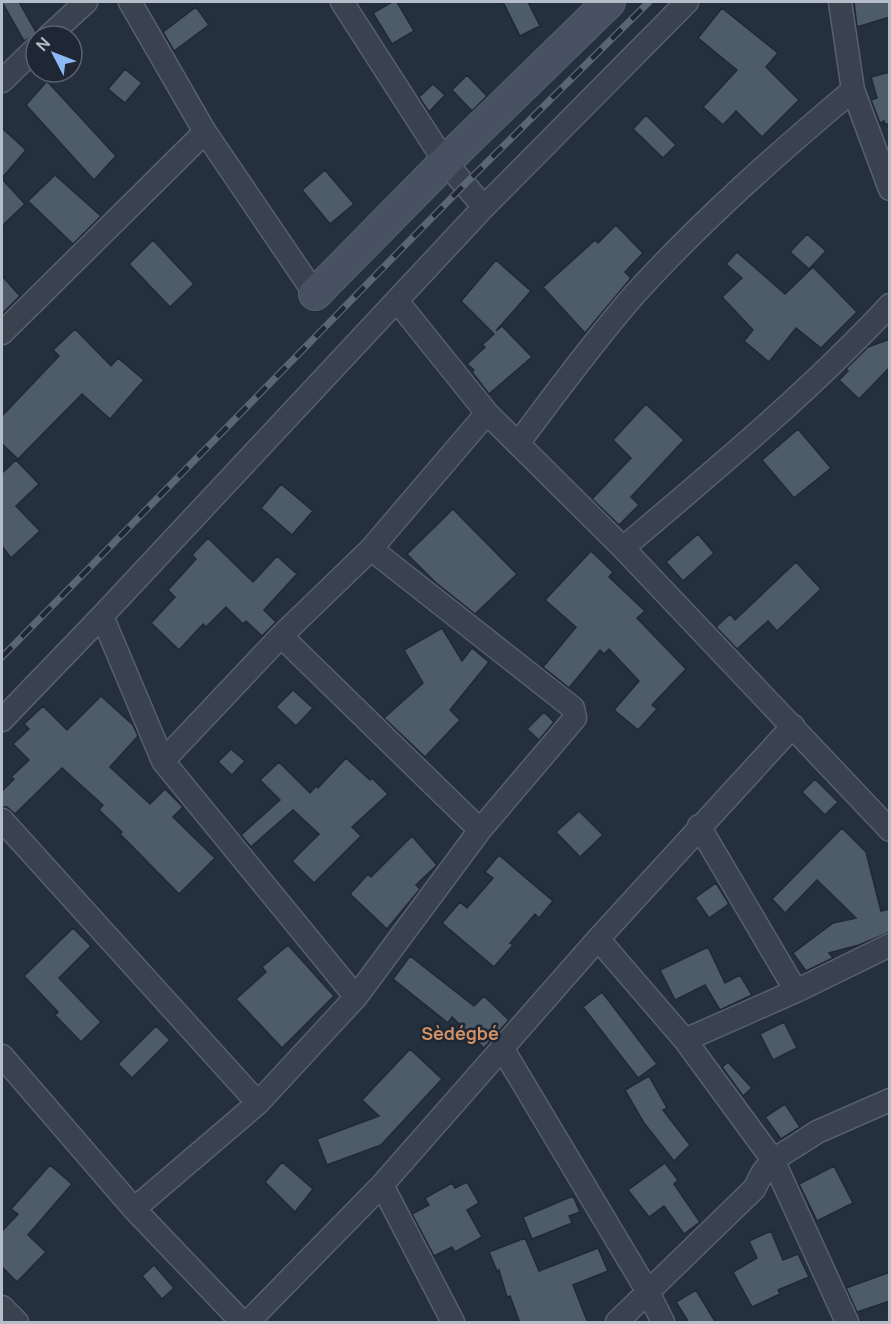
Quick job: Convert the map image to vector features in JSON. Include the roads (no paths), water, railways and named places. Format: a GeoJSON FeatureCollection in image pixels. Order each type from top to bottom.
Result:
{"type":"FeatureCollection","features":[{"type":"Feature","properties":{"kind":"main road"},"geometry":{"type":"LineString","coordinates":[[315,294],[445,162],[609,2]]}},
{"type":"Feature","properties":{"kind":"street"},"geometry":{"type":"LineString","coordinates":[[62,24],[86,2]]}},
{"type":"Feature","properties":{"kind":"street"},"geometry":{"type":"LineString","coordinates":[[130,2],[206,132],[315,294]]}},
{"type":"Feature","properties":{"kind":"street"},"geometry":{"type":"LineString","coordinates":[[342,2],[445,162],[484,207]]}},
{"type":"Feature","properties":{"kind":"street"},"geometry":{"type":"LineString","coordinates":[[2,720],[484,207],[687,2]]}},
{"type":"Feature","properties":{"kind":"street"},"geometry":{"type":"LineString","coordinates":[[840,2],[853,90],[890,189]]}},
{"type":"Feature","properties":{"kind":"street"},"geometry":{"type":"LineString","coordinates":[[2,81],[24,60]]}},
{"type":"Feature","properties":{"kind":"street"},"geometry":{"type":"LineString","coordinates":[[519,442],[634,296],[712,215],[853,90]]}},
{"type":"Feature","properties":{"kind":"street"},"geometry":{"type":"LineString","coordinates":[[2,333],[206,132]]}},
{"type":"Feature","properties":{"kind":"street"},"geometry":{"type":"LineString","coordinates":[[397,301],[488,413],[623,548],[890,830]]}},
{"type":"Feature","properties":{"kind":"street"},"geometry":{"type":"LineString","coordinates":[[623,548],[773,421],[855,342],[890,304]]}},
{"type":"Feature","properties":{"kind":"street"},"geometry":{"type":"LineString","coordinates":[[163,761],[281,636],[371,549],[488,413]]}},
{"type":"Feature","properties":{"kind":"street"},"geometry":{"type":"LineString","coordinates":[[134,1209],[258,1103],[356,997],[480,830],[574,718],[573,708],[371,549]]}},
{"type":"Feature","properties":{"kind":"street"},"geometry":{"type":"LineString","coordinates":[[102,616],[163,761],[356,997]]}},
{"type":"Feature","properties":{"kind":"street"},"geometry":{"type":"LineString","coordinates":[[281,636],[480,830]]}},
{"type":"Feature","properties":{"kind":"street"},"geometry":{"type":"LineString","coordinates":[[248,1323],[382,1185],[699,826],[793,726]]}},
{"type":"Feature","properties":{"kind":"street"},"geometry":{"type":"LineString","coordinates":[[2,820],[258,1103]]}},
{"type":"Feature","properties":{"kind":"street"},"geometry":{"type":"LineString","coordinates":[[699,826],[796,990]]}},
{"type":"Feature","properties":{"kind":"street"},"geometry":{"type":"LineString","coordinates":[[598,939],[685,1040],[773,1160],[847,1323]]}},
{"type":"Feature","properties":{"kind":"street"},"geometry":{"type":"LineString","coordinates":[[685,1040],[890,945]]}},
{"type":"Feature","properties":{"kind":"street"},"geometry":{"type":"LineString","coordinates":[[502,1048],[648,1292],[663,1323]]}},
{"type":"Feature","properties":{"kind":"street"},"geometry":{"type":"LineString","coordinates":[[2,1056],[134,1209],[242,1323]]}},
{"type":"Feature","properties":{"kind":"street"},"geometry":{"type":"LineString","coordinates":[[617,1323],[754,1188],[773,1160],[817,1132],[890,1100]]}},
{"type":"Feature","properties":{"kind":"street"},"geometry":{"type":"LineString","coordinates":[[382,1185],[453,1323]]}},
{"type":"Feature","properties":{"kind":"street"},"geometry":{"type":"LineString","coordinates":[[2,1307],[16,1323]]}},
{"type":"Feature","properties":{"kind":"railway"},"geometry":{"type":"LineString","coordinates":[[2,657],[464,185],[649,2]]}},
{"type":"Feature","properties":{"kind":"district","name":"Sèdégbé"},"geometry":{"type":"Point","coordinates":[460,1033]}}]}
